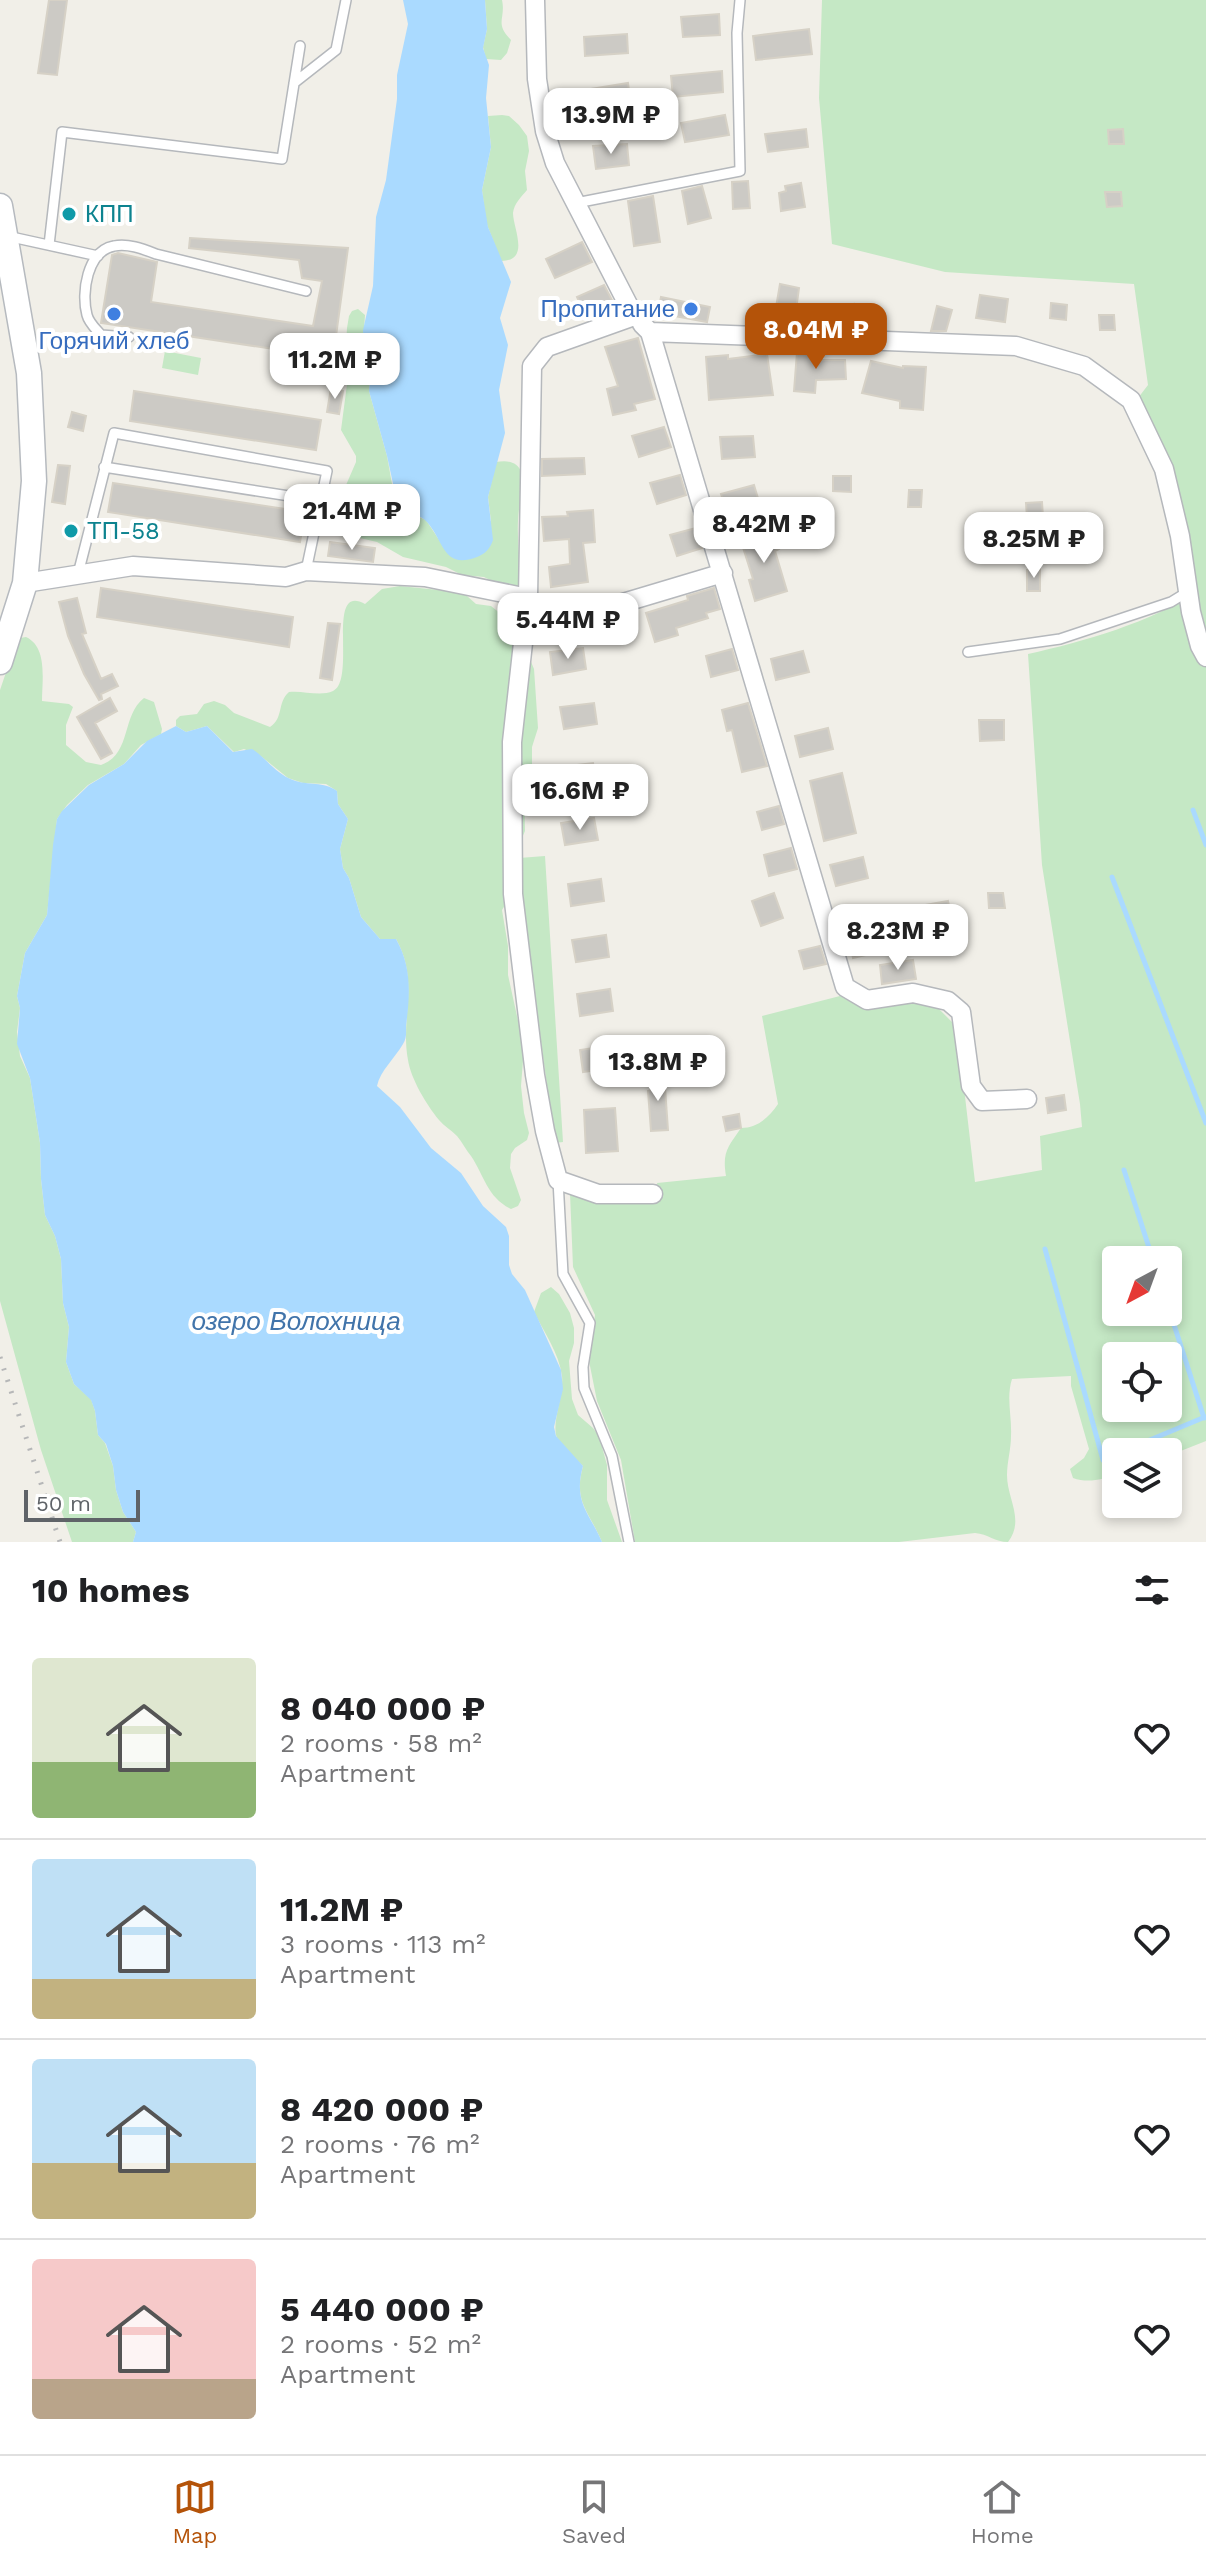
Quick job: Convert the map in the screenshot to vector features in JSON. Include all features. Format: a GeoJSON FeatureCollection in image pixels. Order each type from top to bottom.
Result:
{"type":"FeatureCollection","features":[{"type":"Feature","properties":{"kind":"street"},"geometry":{"type":"LineString","coordinates":[[535,0],[537,79],[545,131],[555,163],[634,316],[650,332],[845,987],[867,1000],[913,993],[948,1001],[961,1012],[971,1086],[982,1101],[1027,1099]]}},
{"type":"Feature","properties":{"kind":"street"},"geometry":{"type":"LineString","coordinates":[[0,206],[29,373],[34,481],[25,583],[0,662]]}},
{"type":"Feature","properties":{"kind":"street"},"geometry":{"type":"LineString","coordinates":[[634,316],[547,347],[532,366],[527,608],[512,742],[513,894],[535,1075],[558,1180],[598,1194],[653,1194]]}},
{"type":"Feature","properties":{"kind":"street"},"geometry":{"type":"LineString","coordinates":[[650,332],[1016,346],[1084,366],[1131,400],[1164,469],[1180,536],[1191,612],[1206,657]]}},
{"type":"Feature","properties":{"kind":"street"},"geometry":{"type":"LineString","coordinates":[[25,583],[133,566],[286,577],[306,571],[425,577],[527,608],[616,605],[723,573]]}},
{"type":"Feature","properties":{"kind":"lane"},"geometry":{"type":"LineString","coordinates":[[294,83],[336,50],[346,0]]}},
{"type":"Feature","properties":{"kind":"lane"},"geometry":{"type":"LineString","coordinates":[[576,203],[740,171],[737,33],[740,0]]}},
{"type":"Feature","properties":{"kind":"lane"},"geometry":{"type":"LineString","coordinates":[[49,245],[62,132],[282,159],[300,46]]}},
{"type":"Feature","properties":{"kind":"lane"},"geometry":{"type":"LineString","coordinates":[[5,236],[98,256]]}},
{"type":"Feature","properties":{"kind":"lane"},"geometry":{"type":"LineString","coordinates":[[129,337],[101,335],[88,318],[84,294],[89,273],[98,256],[112,246],[134,246],[306,291]]}},
{"type":"Feature","properties":{"kind":"lane"},"geometry":{"type":"LineString","coordinates":[[78,574],[114,433],[327,471],[306,571]]}},
{"type":"Feature","properties":{"kind":"lane"},"geometry":{"type":"LineString","coordinates":[[104,467],[321,501]]}},
{"type":"Feature","properties":{"kind":"lane"},"geometry":{"type":"LineString","coordinates":[[968,652],[1060,639],[1171,602],[1189,591]]}},
{"type":"Feature","properties":{"kind":"lane"},"geometry":{"type":"LineString","coordinates":[[558,1180],[563,1274],[590,1323],[583,1367],[584,1388],[612,1456],[629,1542]]}},
{"type":"Feature","properties":{"kind":"green space"},"geometry":{"type":"Polygon","coordinates":[[[485,0],[502,0],[502,25],[511,40],[501,60],[486,59],[483,47],[487,29],[485,0]]]}},
{"type":"Feature","properties":{"kind":"green space"},"geometry":{"type":"Polygon","coordinates":[[[822,0],[1206,0],[1206,1441],[1182,1450],[1182,1438],[1102,1438],[1102,1479],[1073,1478],[1070,1469],[1084,1458],[1089,1449],[1071,1376],[1012,1379],[1007,1475],[1015,1526],[1008,1542],[975,1533],[899,1542],[635,1542],[621,1460],[597,1401],[589,1361],[595,1315],[573,1267],[570,1193],[601,1199],[661,1201],[657,1183],[726,1176],[727,1150],[741,1128],[762,1121],[778,1104],[762,1016],[840,996],[865,1010],[912,1000],[938,1008],[953,1023],[975,1182],[1042,1170],[1040,1136],[1082,1127],[1042,865],[1028,654],[1094,637],[1138,621],[1197,591],[1138,398],[1148,385],[1134,284],[945,272],[832,244],[819,98],[822,0]]]}},
{"type":"Feature","properties":{"kind":"green space"},"geometry":{"type":"Polygon","coordinates":[[[488,116],[509,116],[519,125],[527,136],[529,151],[525,171],[527,190],[513,213],[518,250],[510,260],[501,261],[486,222],[482,190],[491,147],[488,116]]]}},
{"type":"Feature","properties":{"kind":"green space"},"geometry":{"type":"Polygon","coordinates":[[[358,309],[365,315],[363,345],[371,367],[369,391],[394,495],[400,508],[426,520],[447,552],[491,521],[488,497],[496,462],[514,464],[520,469],[524,480],[518,523],[521,585],[516,587],[484,577],[462,575],[446,567],[403,557],[377,542],[351,536],[341,528],[343,492],[356,462],[356,456],[341,430],[349,369],[347,328],[349,316],[358,309]]]}},
{"type":"Feature","properties":{"kind":"green space"},"geometry":{"type":"Polygon","coordinates":[[[165,351],[201,358],[198,375],[162,368],[165,351]]]}},
{"type":"Feature","properties":{"kind":"green space"},"geometry":{"type":"Polygon","coordinates":[[[400,586],[458,592],[476,604],[491,606],[511,622],[520,635],[534,669],[538,728],[532,747],[532,774],[524,792],[525,831],[507,902],[502,910],[508,946],[508,975],[524,1048],[521,1086],[529,1133],[527,1140],[511,1154],[510,1168],[521,1200],[518,1206],[511,1209],[491,1192],[459,1138],[429,1107],[412,1075],[406,1044],[407,970],[396,939],[380,939],[361,917],[343,868],[340,849],[348,819],[338,804],[337,791],[326,784],[303,783],[288,778],[262,757],[244,749],[234,752],[207,726],[186,732],[176,726],[180,716],[197,714],[204,704],[214,701],[234,713],[270,727],[289,692],[333,691],[340,683],[346,607],[353,601],[365,604],[382,589],[400,586]]]}},
{"type":"Feature","properties":{"kind":"green space"},"geometry":{"type":"Polygon","coordinates":[[[26,637],[38,648],[41,656],[42,701],[73,707],[66,725],[66,745],[86,762],[101,765],[111,760],[122,744],[132,715],[144,698],[154,702],[162,729],[161,734],[141,745],[124,764],[88,785],[57,819],[47,915],[25,953],[17,996],[20,1056],[30,1078],[40,1143],[45,1215],[61,1259],[63,1303],[69,1327],[66,1362],[74,1384],[91,1399],[98,1435],[105,1443],[113,1466],[123,1512],[136,1532],[133,1542],[72,1542],[41,1450],[0,1301],[0,690],[16,643],[26,637]]]}},
{"type":"Feature","properties":{"kind":"green space"},"geometry":{"type":"Polygon","coordinates":[[[545,856],[563,1142],[555,1143],[523,911],[519,858],[545,856]]]}},
{"type":"Feature","properties":{"kind":"green space"},"geometry":{"type":"Polygon","coordinates":[[[551,1287],[570,1313],[574,1328],[569,1361],[572,1399],[578,1415],[599,1436],[607,1465],[607,1500],[622,1542],[602,1542],[581,1498],[583,1466],[557,1438],[562,1376],[554,1351],[534,1312],[541,1293],[551,1287]]]}},
{"type":"Feature","properties":{"kind":"water"},"geometry":{"type":"Polygon","coordinates":[[[403,0],[485,0],[487,29],[483,48],[489,65],[486,98],[491,147],[482,190],[488,227],[511,282],[500,318],[508,345],[499,390],[505,433],[488,497],[493,540],[485,553],[466,560],[451,557],[427,522],[403,510],[397,502],[369,391],[371,367],[364,353],[363,330],[373,286],[376,217],[386,180],[397,99],[397,75],[408,24],[403,0]]]}},
{"type":"Feature","properties":{"kind":"water","name":"озеро Волохница"},"geometry":{"type":"Polygon","coordinates":[[[176,726],[186,732],[207,726],[233,752],[252,749],[287,777],[337,791],[338,804],[348,819],[340,849],[343,868],[361,917],[380,939],[396,939],[407,971],[409,992],[405,1040],[377,1086],[400,1107],[431,1148],[461,1173],[483,1206],[506,1227],[512,1274],[525,1290],[561,1370],[563,1389],[554,1427],[556,1436],[583,1466],[581,1498],[602,1542],[133,1542],[136,1532],[123,1512],[113,1466],[106,1444],[98,1435],[91,1400],[74,1384],[66,1362],[69,1327],[63,1303],[61,1259],[45,1215],[40,1143],[30,1078],[17,1044],[20,1008],[17,996],[25,953],[47,915],[57,819],[89,785],[124,764],[147,741],[176,726]]]}},
{"type":"Feature","properties":{"kind":"building"},"geometry":{"type":"Polygon","coordinates":[[[49,0],[67,0],[57,75],[38,73],[49,0]]]}},
{"type":"Feature","properties":{"kind":"building"},"geometry":{"type":"Polygon","coordinates":[[[719,14],[720,35],[683,37],[681,17],[719,14]]]}},
{"type":"Feature","properties":{"kind":"building"},"geometry":{"type":"Polygon","coordinates":[[[809,29],[812,54],[756,60],[753,36],[809,29]]]}},
{"type":"Feature","properties":{"kind":"building"},"geometry":{"type":"Polygon","coordinates":[[[627,34],[628,53],[585,56],[584,37],[627,34]]]}},
{"type":"Feature","properties":{"kind":"building"},"geometry":{"type":"Polygon","coordinates":[[[722,71],[723,92],[673,97],[671,76],[722,71]]]}},
{"type":"Feature","properties":{"kind":"building"},"geometry":{"type":"Polygon","coordinates":[[[628,83],[631,106],[582,114],[578,91],[628,83]]]}},
{"type":"Feature","properties":{"kind":"building"},"geometry":{"type":"Polygon","coordinates":[[[725,115],[729,135],[685,142],[681,123],[725,115]]]}},
{"type":"Feature","properties":{"kind":"building"},"geometry":{"type":"Polygon","coordinates":[[[806,129],[808,147],[768,152],[765,134],[806,129]]]}},
{"type":"Feature","properties":{"kind":"building"},"geometry":{"type":"Polygon","coordinates":[[[1123,129],[1124,144],[1109,144],[1108,130],[1123,129]]]}},
{"type":"Feature","properties":{"kind":"building"},"geometry":{"type":"Polygon","coordinates":[[[627,144],[629,165],[596,169],[593,146],[627,144]]]}},
{"type":"Feature","properties":{"kind":"building"},"geometry":{"type":"Polygon","coordinates":[[[748,181],[750,208],[733,209],[732,182],[748,181]]]}},
{"type":"Feature","properties":{"kind":"building"},"geometry":{"type":"Polygon","coordinates":[[[801,183],[805,207],[781,211],[779,193],[786,191],[785,186],[801,183]]]}},
{"type":"Feature","properties":{"kind":"building"},"geometry":{"type":"Polygon","coordinates":[[[702,186],[711,218],[688,224],[682,191],[702,186]]]}},
{"type":"Feature","properties":{"kind":"building"},"geometry":{"type":"Polygon","coordinates":[[[1105,192],[1121,192],[1122,206],[1107,207],[1105,192]]]}},
{"type":"Feature","properties":{"kind":"building"},"geometry":{"type":"Polygon","coordinates":[[[653,196],[660,242],[634,246],[628,201],[653,196]]]}},
{"type":"Feature","properties":{"kind":"building"},"geometry":{"type":"Polygon","coordinates":[[[190,238],[348,248],[333,358],[101,323],[112,255],[118,253],[157,262],[151,302],[313,326],[322,281],[302,278],[299,260],[189,248],[190,238]]]}},
{"type":"Feature","properties":{"kind":"building"},"geometry":{"type":"Polygon","coordinates":[[[582,242],[592,262],[555,278],[546,259],[582,242]]]}},
{"type":"Feature","properties":{"kind":"building"},"geometry":{"type":"Polygon","coordinates":[[[780,284],[799,288],[794,325],[773,325],[780,284]]]}},
{"type":"Feature","properties":{"kind":"building"},"geometry":{"type":"Polygon","coordinates":[[[604,285],[614,304],[587,318],[577,297],[604,285]]]}},
{"type":"Feature","properties":{"kind":"building"},"geometry":{"type":"Polygon","coordinates":[[[980,295],[1008,299],[1005,322],[976,318],[980,295]]]}},
{"type":"Feature","properties":{"kind":"building"},"geometry":{"type":"Polygon","coordinates":[[[661,297],[710,307],[707,322],[658,313],[661,297]]]}},
{"type":"Feature","properties":{"kind":"building"},"geometry":{"type":"Polygon","coordinates":[[[1051,303],[1067,305],[1066,320],[1050,318],[1051,303]]]}},
{"type":"Feature","properties":{"kind":"building"},"geometry":{"type":"Polygon","coordinates":[[[854,304],[856,328],[834,327],[832,307],[854,304]]]}},
{"type":"Feature","properties":{"kind":"building"},"geometry":{"type":"Polygon","coordinates":[[[937,306],[952,310],[946,331],[931,331],[937,306]]]}},
{"type":"Feature","properties":{"kind":"building"},"geometry":{"type":"Polygon","coordinates":[[[1099,315],[1114,315],[1115,330],[1100,330],[1099,315]]]}},
{"type":"Feature","properties":{"kind":"building"},"geometry":{"type":"Polygon","coordinates":[[[638,338],[655,399],[634,404],[636,410],[613,415],[607,389],[618,386],[605,347],[638,338]]]}},
{"type":"Feature","properties":{"kind":"building"},"geometry":{"type":"Polygon","coordinates":[[[797,352],[818,354],[818,360],[845,360],[846,379],[816,380],[815,393],[794,391],[797,352]]]}},
{"type":"Feature","properties":{"kind":"building"},"geometry":{"type":"Polygon","coordinates":[[[767,354],[773,395],[709,400],[706,357],[728,355],[728,359],[767,354]]]}},
{"type":"Feature","properties":{"kind":"building"},"geometry":{"type":"Polygon","coordinates":[[[871,361],[903,368],[926,367],[923,410],[900,408],[900,401],[862,393],[871,361]]]}},
{"type":"Feature","properties":{"kind":"building"},"geometry":{"type":"Polygon","coordinates":[[[331,388],[343,391],[339,414],[327,412],[331,388]]]}},
{"type":"Feature","properties":{"kind":"building"},"geometry":{"type":"Polygon","coordinates":[[[134,391],[321,420],[316,450],[130,421],[134,391]]]}},
{"type":"Feature","properties":{"kind":"building"},"geometry":{"type":"Polygon","coordinates":[[[72,412],[86,416],[83,431],[68,427],[72,412]]]}},
{"type":"Feature","properties":{"kind":"building"},"geometry":{"type":"Polygon","coordinates":[[[664,427],[671,447],[639,457],[632,436],[664,427]]]}},
{"type":"Feature","properties":{"kind":"building"},"geometry":{"type":"Polygon","coordinates":[[[753,436],[755,457],[722,459],[720,437],[753,436]]]}},
{"type":"Feature","properties":{"kind":"building"},"geometry":{"type":"Polygon","coordinates":[[[584,458],[585,474],[542,476],[542,459],[584,458]]]}},
{"type":"Feature","properties":{"kind":"building"},"geometry":{"type":"Polygon","coordinates":[[[58,465],[70,466],[65,504],[52,502],[58,465]]]}},
{"type":"Feature","properties":{"kind":"building"},"geometry":{"type":"Polygon","coordinates":[[[680,475],[686,495],[657,504],[650,483],[680,475]]]}},
{"type":"Feature","properties":{"kind":"building"},"geometry":{"type":"Polygon","coordinates":[[[833,476],[851,476],[851,492],[833,491],[833,476]]]}},
{"type":"Feature","properties":{"kind":"building"},"geometry":{"type":"Polygon","coordinates":[[[113,483],[305,512],[300,542],[108,512],[113,483]]]}},
{"type":"Feature","properties":{"kind":"building"},"geometry":{"type":"Polygon","coordinates":[[[754,485],[760,505],[728,516],[721,494],[754,485]]]}},
{"type":"Feature","properties":{"kind":"building"},"geometry":{"type":"Polygon","coordinates":[[[909,490],[922,490],[921,507],[908,507],[909,490]]]}},
{"type":"Feature","properties":{"kind":"building"},"geometry":{"type":"Polygon","coordinates":[[[1042,502],[1043,517],[1027,518],[1026,503],[1042,502]]]}},
{"type":"Feature","properties":{"kind":"building"},"geometry":{"type":"Polygon","coordinates":[[[593,510],[595,542],[583,543],[588,582],[551,587],[549,567],[570,564],[569,539],[544,541],[542,517],[568,516],[567,512],[593,510]]]}},
{"type":"Feature","properties":{"kind":"building"},"geometry":{"type":"Polygon","coordinates":[[[696,528],[702,548],[677,556],[670,535],[696,528]]]}},
{"type":"Feature","properties":{"kind":"building"},"geometry":{"type":"Polygon","coordinates":[[[772,529],[787,591],[755,601],[749,580],[753,579],[740,538],[772,529]]]}},
{"type":"Feature","properties":{"kind":"building"},"geometry":{"type":"Polygon","coordinates":[[[330,542],[375,548],[373,562],[328,556],[330,542]]]}},
{"type":"Feature","properties":{"kind":"building"},"geometry":{"type":"Polygon","coordinates":[[[1040,569],[1040,591],[1027,591],[1027,570],[1040,569]]]}},
{"type":"Feature","properties":{"kind":"building"},"geometry":{"type":"Polygon","coordinates":[[[101,588],[293,617],[289,647],[97,617],[101,588]]]}},
{"type":"Feature","properties":{"kind":"building"},"geometry":{"type":"Polygon","coordinates":[[[714,588],[720,609],[706,613],[708,618],[676,628],[678,635],[655,642],[646,613],[714,588]]]}},
{"type":"Feature","properties":{"kind":"building"},"geometry":{"type":"Polygon","coordinates":[[[77,598],[86,633],[82,634],[101,679],[112,674],[118,686],[101,694],[102,699],[99,700],[68,636],[59,602],[77,598]]]}},
{"type":"Feature","properties":{"kind":"building"},"geometry":{"type":"Polygon","coordinates":[[[328,623],[340,624],[332,680],[320,678],[328,623]]]}},
{"type":"Feature","properties":{"kind":"building"},"geometry":{"type":"Polygon","coordinates":[[[583,648],[586,669],[553,675],[550,652],[583,648]]]}},
{"type":"Feature","properties":{"kind":"building"},"geometry":{"type":"Polygon","coordinates":[[[732,649],[738,670],[711,677],[706,656],[732,649]]]}},
{"type":"Feature","properties":{"kind":"building"},"geometry":{"type":"Polygon","coordinates":[[[803,651],[809,672],[776,680],[771,659],[803,651]]]}},
{"type":"Feature","properties":{"kind":"building"},"geometry":{"type":"Polygon","coordinates":[[[110,698],[117,711],[95,723],[112,753],[101,759],[77,717],[110,698]]]}},
{"type":"Feature","properties":{"kind":"building"},"geometry":{"type":"Polygon","coordinates":[[[594,703],[597,724],[564,729],[560,707],[594,703]]]}},
{"type":"Feature","properties":{"kind":"building"},"geometry":{"type":"Polygon","coordinates":[[[748,703],[767,766],[742,772],[732,730],[727,731],[722,710],[748,703]]]}},
{"type":"Feature","properties":{"kind":"building"},"geometry":{"type":"Polygon","coordinates":[[[979,720],[1004,720],[1004,740],[980,741],[979,720]]]}},
{"type":"Feature","properties":{"kind":"building"},"geometry":{"type":"Polygon","coordinates":[[[828,728],[833,749],[800,757],[795,736],[828,728]]]}},
{"type":"Feature","properties":{"kind":"building"},"geometry":{"type":"Polygon","coordinates":[[[593,763],[596,784],[563,790],[560,767],[593,763]]]}},
{"type":"Feature","properties":{"kind":"building"},"geometry":{"type":"Polygon","coordinates":[[[842,773],[856,833],[824,841],[810,781],[842,773]]]}},
{"type":"Feature","properties":{"kind":"building"},"geometry":{"type":"Polygon","coordinates":[[[779,806],[784,824],[762,830],[757,812],[779,806]]]}},
{"type":"Feature","properties":{"kind":"building"},"geometry":{"type":"Polygon","coordinates":[[[594,818],[598,840],[565,845],[561,823],[594,818]]]}},
{"type":"Feature","properties":{"kind":"building"},"geometry":{"type":"Polygon","coordinates":[[[791,848],[797,869],[769,876],[764,855],[791,848]]]}},
{"type":"Feature","properties":{"kind":"building"},"geometry":{"type":"Polygon","coordinates":[[[863,857],[868,878],[836,886],[830,865],[863,857]]]}},
{"type":"Feature","properties":{"kind":"building"},"geometry":{"type":"Polygon","coordinates":[[[601,879],[604,901],[571,906],[568,884],[601,879]]]}},
{"type":"Feature","properties":{"kind":"building"},"geometry":{"type":"Polygon","coordinates":[[[774,893],[783,918],[761,926],[752,901],[774,893]]]}},
{"type":"Feature","properties":{"kind":"building"},"geometry":{"type":"Polygon","coordinates":[[[988,893],[1003,893],[1005,908],[989,908],[988,893]]]}},
{"type":"Feature","properties":{"kind":"building"},"geometry":{"type":"Polygon","coordinates":[[[948,901],[952,920],[929,925],[925,905],[948,901]]]}},
{"type":"Feature","properties":{"kind":"building"},"geometry":{"type":"Polygon","coordinates":[[[865,931],[870,954],[853,958],[848,934],[865,931]]]}},
{"type":"Feature","properties":{"kind":"building"},"geometry":{"type":"Polygon","coordinates":[[[606,935],[609,957],[576,962],[572,940],[606,935]]]}},
{"type":"Feature","properties":{"kind":"building"},"geometry":{"type":"Polygon","coordinates":[[[820,946],[826,964],[804,969],[799,951],[820,946]]]}},
{"type":"Feature","properties":{"kind":"building"},"geometry":{"type":"Polygon","coordinates":[[[913,960],[916,979],[882,984],[880,965],[913,960]]]}},
{"type":"Feature","properties":{"kind":"building"},"geometry":{"type":"Polygon","coordinates":[[[610,989],[613,1011],[580,1016],[577,994],[610,989]]]}},
{"type":"Feature","properties":{"kind":"building"},"geometry":{"type":"Polygon","coordinates":[[[613,1045],[616,1067],[583,1072],[580,1050],[613,1045]]]}},
{"type":"Feature","properties":{"kind":"building"},"geometry":{"type":"Polygon","coordinates":[[[664,1073],[668,1130],[651,1131],[648,1091],[652,1090],[651,1074],[664,1073]]]}},
{"type":"Feature","properties":{"kind":"building"},"geometry":{"type":"Polygon","coordinates":[[[1064,1095],[1066,1110],[1048,1113],[1046,1098],[1064,1095]]]}},
{"type":"Feature","properties":{"kind":"building"},"geometry":{"type":"Polygon","coordinates":[[[615,1108],[618,1151],[586,1153],[584,1110],[615,1108]]]}},
{"type":"Feature","properties":{"kind":"building"},"geometry":{"type":"Polygon","coordinates":[[[739,1114],[741,1128],[726,1131],[723,1117],[739,1114]]]}},
{"type":"Feature","properties":{"kind":"waterway"},"geometry":{"type":"LineString","coordinates":[[1193,810],[1206,845]]}},
{"type":"Feature","properties":{"kind":"waterway"},"geometry":{"type":"LineString","coordinates":[[1112,877],[1206,1123]]}},
{"type":"Feature","properties":{"kind":"waterway"},"geometry":{"type":"LineString","coordinates":[[1124,1170],[1148,1246]]}},
{"type":"Feature","properties":{"kind":"waterway"},"geometry":{"type":"LineString","coordinates":[[1045,1249],[1102,1456]]}},
{"type":"Feature","properties":{"kind":"waterway"},"geometry":{"type":"LineString","coordinates":[[1174,1326],[1204,1418]]}},
{"type":"Feature","properties":{"kind":"waterway"},"geometry":{"type":"LineString","coordinates":[[1155,1438],[1205,1417]]}},
{"type":"Feature","properties":{"kind":"railway"},"geometry":{"type":"LineString","coordinates":[[0,1357],[60,1542]]}},
{"type":"Feature","properties":{"kind":"place","name":"КПП"},"geometry":{"type":"Point","coordinates":[69,214]}},
{"type":"Feature","properties":{"kind":"place","name":"Пропитание"},"geometry":{"type":"Point","coordinates":[691,309]}},
{"type":"Feature","properties":{"kind":"place","name":"Горячий хлеб"},"geometry":{"type":"Point","coordinates":[114,314]}},
{"type":"Feature","properties":{"kind":"place","name":"ТП-58"},"geometry":{"type":"Point","coordinates":[71,531]}}]}
